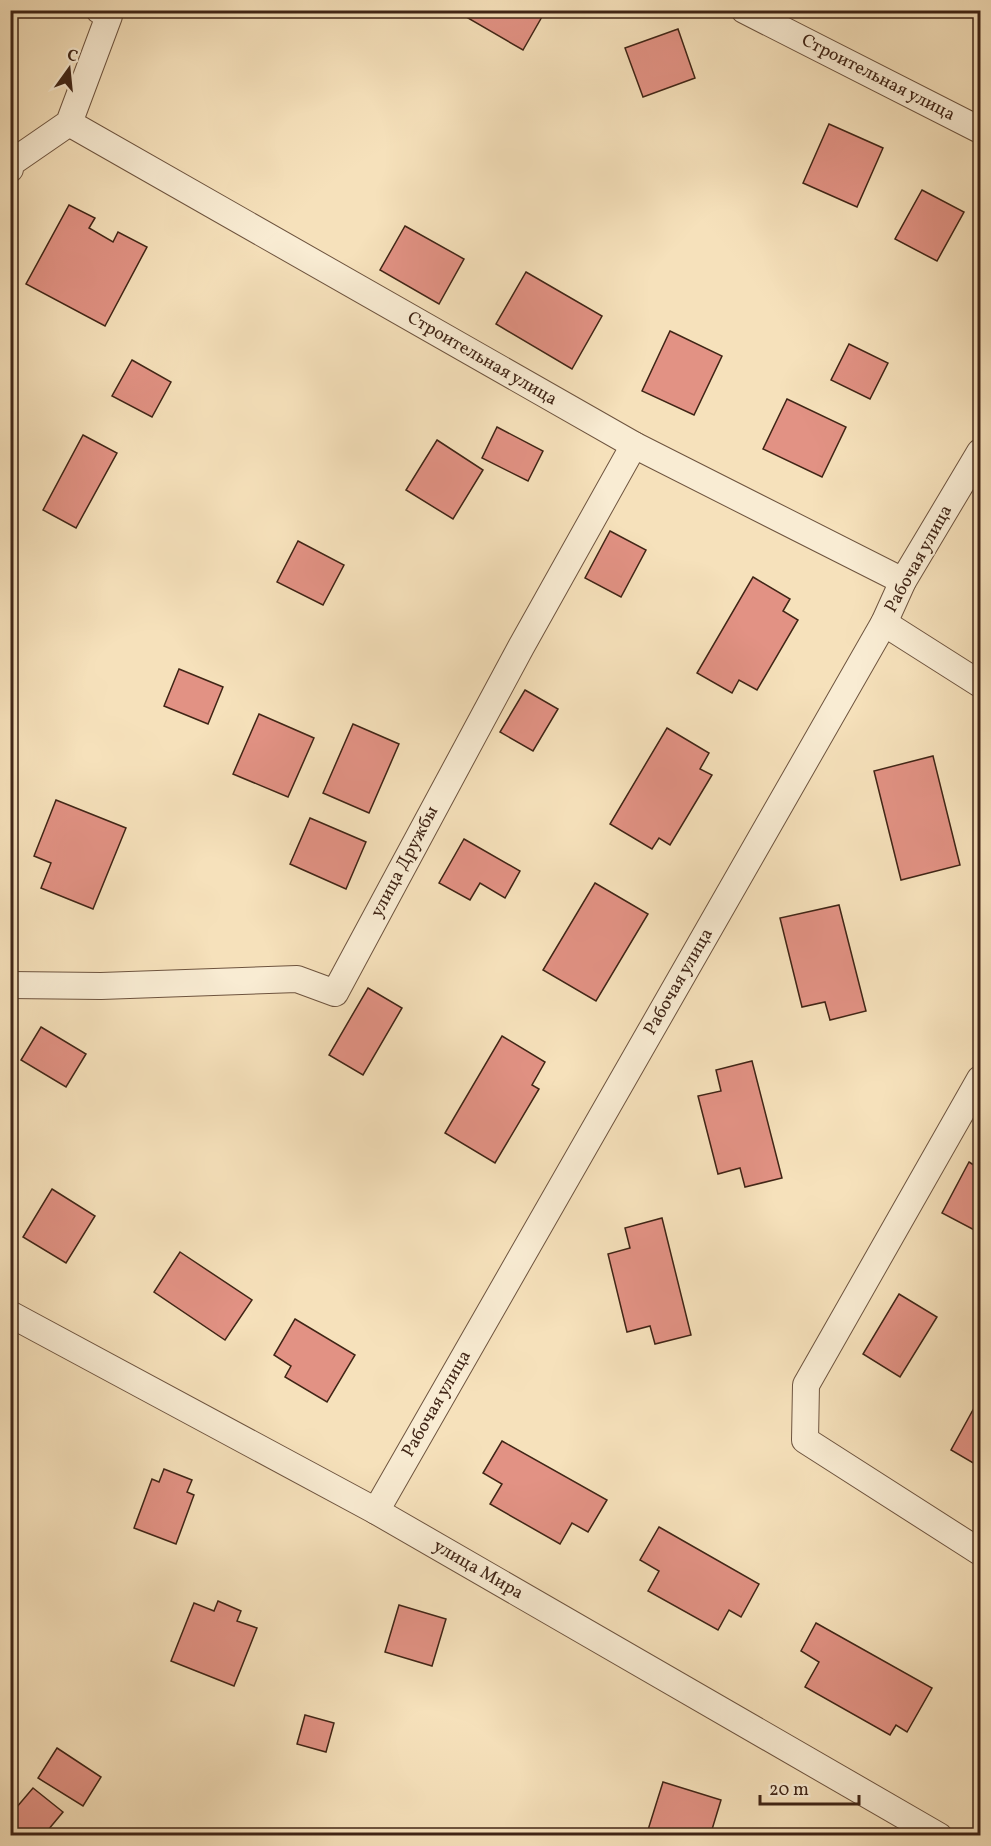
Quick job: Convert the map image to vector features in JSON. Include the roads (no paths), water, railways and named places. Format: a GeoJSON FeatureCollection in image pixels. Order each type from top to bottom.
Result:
{"type":"FeatureCollection","features":[{"type":"Feature","properties":{"kind":"street","name":"Строительная улица"},"geometry":{"type":"LineString","coordinates":[[744,10],[981,130]]}},
{"type":"Feature","properties":{"kind":"street"},"geometry":{"type":"LineString","coordinates":[[10,169],[11,163],[69,123],[108,12]]}},
{"type":"Feature","properties":{"kind":"street","name":"Строительная улица"},"geometry":{"type":"LineString","coordinates":[[69,123],[634,445],[903,581]]}},
{"type":"Feature","properties":{"kind":"street","name":"улица Дружбы"},"geometry":{"type":"LineString","coordinates":[[10,985],[101,986],[297,979],[335,993],[521,647],[634,445]]}},
{"type":"Feature","properties":{"kind":"street","name":"Рабочая улица"},"geometry":{"type":"LineString","coordinates":[[376,1511],[884,623],[903,581],[981,452]]}},
{"type":"Feature","properties":{"kind":"street"},"geometry":{"type":"LineString","coordinates":[[884,623],[981,684]]}},
{"type":"Feature","properties":{"kind":"street"},"geometry":{"type":"LineString","coordinates":[[981,1079],[806,1385],[805,1440],[981,1552]]}},
{"type":"Feature","properties":{"kind":"street","name":"улица Мира"},"geometry":{"type":"LineString","coordinates":[[10,1314],[376,1511],[939,1836]]}}]}
